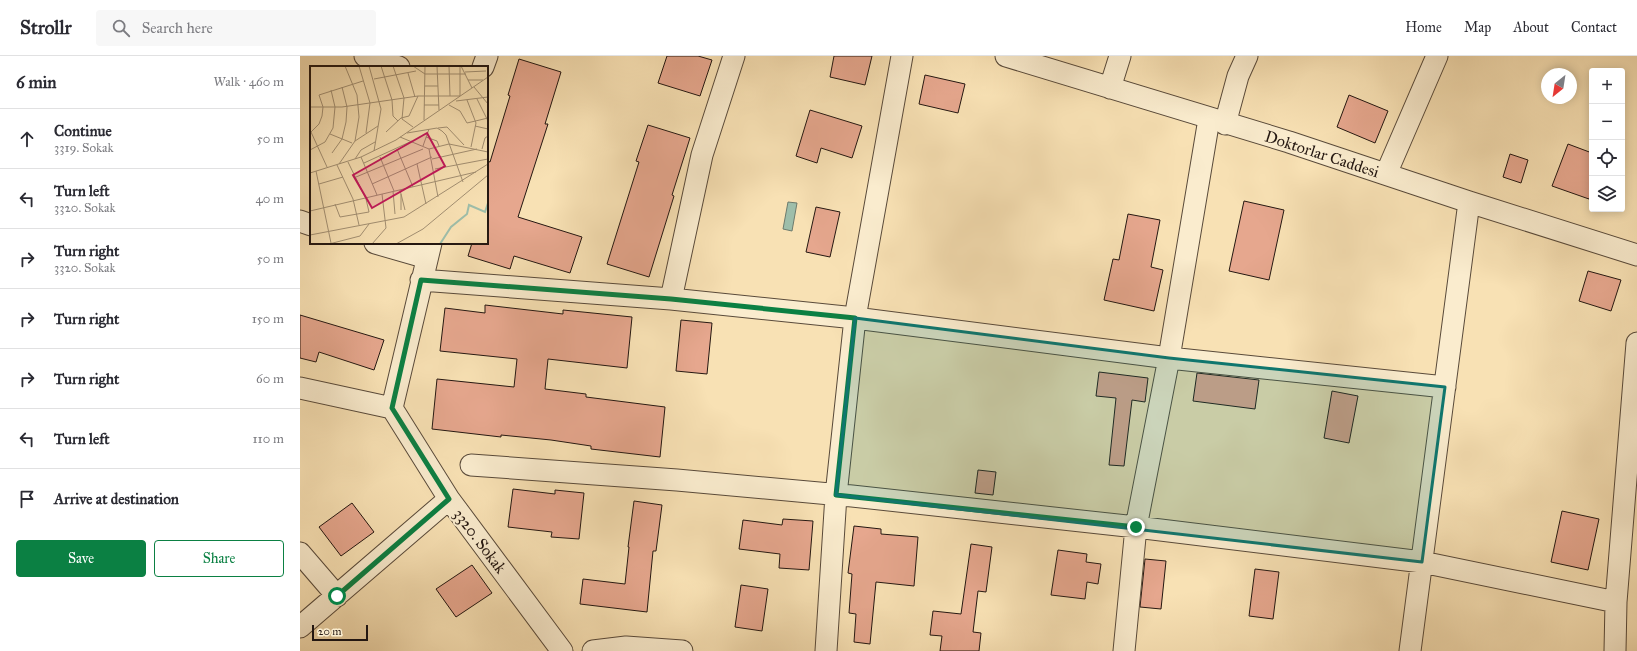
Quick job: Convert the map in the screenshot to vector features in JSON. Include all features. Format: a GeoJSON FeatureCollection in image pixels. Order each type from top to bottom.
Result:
{"type":"FeatureCollection","features":[{"type":"Feature","properties":{"kind":"street"},"geometry":{"type":"LineString","coordinates":[[365,56],[396,66]]}},
{"type":"Feature","properties":{"kind":"street"},"geometry":{"type":"LineString","coordinates":[[483,66],[487,56]]}},
{"type":"Feature","properties":{"kind":"street"},"geometry":{"type":"LineString","coordinates":[[671,299],[702,155],[734,56]]}},
{"type":"Feature","properties":{"kind":"street"},"geometry":{"type":"LineString","coordinates":[[826,651],[836,495],[855,318],[902,56]]}},
{"type":"Feature","properties":{"kind":"street","name":"Doktorlar Caddesi"},"geometry":{"type":"LineString","coordinates":[[1006,56],[1289,142],[1469,202],[1637,255]]}},
{"type":"Feature","properties":{"kind":"street"},"geometry":{"type":"LineString","coordinates":[[1110,88],[1120,56]]}},
{"type":"Feature","properties":{"kind":"street"},"geometry":{"type":"LineString","coordinates":[[1124,651],[1136,527],[1217,121],[1247,56]]}},
{"type":"Feature","properties":{"kind":"street"},"geometry":{"type":"LineString","coordinates":[[1386,174],[1437,56]]}},
{"type":"Feature","properties":{"kind":"street"},"geometry":{"type":"LineString","coordinates":[[1410,651],[1469,202]]}},
{"type":"Feature","properties":{"kind":"street"},"geometry":{"type":"LineString","coordinates":[[300,222],[310,225]]}},
{"type":"Feature","properties":{"kind":"street"},"geometry":{"type":"LineString","coordinates":[[300,388],[392,408],[429,250],[383,244]]}},
{"type":"Feature","properties":{"kind":"street"},"geometry":{"type":"LineString","coordinates":[[421,280],[671,299],[855,318],[1169,358],[1444,388]]}},
{"type":"Feature","properties":{"kind":"street"},"geometry":{"type":"LineString","coordinates":[[1615,651],[1616,602],[1637,343]]}},
{"type":"Feature","properties":{"kind":"street","name":"3320. Sokak"},"geometry":{"type":"LineString","coordinates":[[392,408],[449,499],[562,651]]}},
{"type":"Feature","properties":{"kind":"street"},"geometry":{"type":"LineString","coordinates":[[471,466],[677,480],[836,495],[1136,527],[1422,562],[1616,602]]}},
{"type":"Feature","properties":{"kind":"street"},"geometry":{"type":"LineString","coordinates":[[300,628],[449,499]]}},
{"type":"Feature","properties":{"kind":"street"},"geometry":{"type":"LineString","coordinates":[[300,553],[337,596]]}},
{"type":"Feature","properties":{"kind":"street"},"geometry":{"type":"LineString","coordinates":[[593,651],[626,647],[682,651]]}},
{"type":"Feature","properties":{"kind":"highlighted area"},"geometry":{"type":"Polygon","coordinates":[[[855,318],[1169,358],[1445,387],[1422,562],[836,495],[855,318]]]}},
{"type":"Feature","properties":{"kind":"shaded area"},"geometry":{"type":"Polygon","coordinates":[[[788,202],[797,203],[792,231],[783,229],[788,202]]]}},
{"type":"Feature","properties":{"kind":"building"},"geometry":{"type":"Polygon","coordinates":[[[667,56],[698,56],[712,60],[700,96],[658,83],[667,56]]]}},
{"type":"Feature","properties":{"kind":"building"},"geometry":{"type":"Polygon","coordinates":[[[834,56],[872,56],[865,85],[830,77],[834,56]]]}},
{"type":"Feature","properties":{"kind":"building"},"geometry":{"type":"Polygon","coordinates":[[[519,59],[561,72],[545,124],[548,124],[518,217],[582,237],[570,273],[514,256],[510,269],[468,256],[472,244],[488,244],[488,161],[490,162],[510,96],[508,95],[519,59]]]}},
{"type":"Feature","properties":{"kind":"building"},"geometry":{"type":"Polygon","coordinates":[[[925,75],[965,84],[958,113],[919,104],[925,75]]]}},
{"type":"Feature","properties":{"kind":"building"},"geometry":{"type":"Polygon","coordinates":[[[1349,95],[1388,111],[1375,143],[1337,127],[1349,95]]]}},
{"type":"Feature","properties":{"kind":"building"},"geometry":{"type":"Polygon","coordinates":[[[810,110],[862,126],[852,158],[821,148],[817,163],[796,156],[810,110]]]}},
{"type":"Feature","properties":{"kind":"building"},"geometry":{"type":"Polygon","coordinates":[[[648,125],[690,138],[649,277],[607,264],[639,162],[636,161],[648,125]]]}},
{"type":"Feature","properties":{"kind":"building"},"geometry":{"type":"Polygon","coordinates":[[[1568,144],[1589,152],[1589,199],[1552,186],[1568,144]]]}},
{"type":"Feature","properties":{"kind":"building"},"geometry":{"type":"Polygon","coordinates":[[[1510,154],[1528,160],[1521,183],[1503,177],[1510,154]]]}},
{"type":"Feature","properties":{"kind":"building"},"geometry":{"type":"Polygon","coordinates":[[[1244,201],[1284,210],[1269,280],[1229,271],[1244,201]]]}},
{"type":"Feature","properties":{"kind":"building"},"geometry":{"type":"Polygon","coordinates":[[[816,207],[840,212],[830,257],[806,252],[816,207]]]}},
{"type":"Feature","properties":{"kind":"building"},"geometry":{"type":"Polygon","coordinates":[[[1128,214],[1160,220],[1151,267],[1163,270],[1154,311],[1104,300],[1113,259],[1119,260],[1128,214]]]}},
{"type":"Feature","properties":{"kind":"building"},"geometry":{"type":"Polygon","coordinates":[[[1588,271],[1621,280],[1611,311],[1579,301],[1588,271]]]}},
{"type":"Feature","properties":{"kind":"building"},"geometry":{"type":"Polygon","coordinates":[[[485,305],[563,314],[563,310],[632,317],[627,368],[548,359],[545,389],[586,394],[586,397],[665,407],[660,457],[591,449],[591,446],[551,440],[501,435],[501,437],[432,429],[437,379],[514,387],[517,359],[440,351],[445,308],[485,313],[485,305]]]}},
{"type":"Feature","properties":{"kind":"building"},"geometry":{"type":"Polygon","coordinates":[[[300,315],[384,340],[374,370],[319,352],[316,362],[300,358],[300,315]]]}},
{"type":"Feature","properties":{"kind":"building"},"geometry":{"type":"Polygon","coordinates":[[[681,320],[712,323],[707,374],[676,371],[681,320]]]}},
{"type":"Feature","properties":{"kind":"building"},"geometry":{"type":"Polygon","coordinates":[[[1099,372],[1148,378],[1145,402],[1132,400],[1124,466],[1109,465],[1116,398],[1096,396],[1099,372]]]}},
{"type":"Feature","properties":{"kind":"building"},"geometry":{"type":"Polygon","coordinates":[[[1197,373],[1259,380],[1255,409],[1193,401],[1197,373]]]}},
{"type":"Feature","properties":{"kind":"building"},"geometry":{"type":"Polygon","coordinates":[[[1332,391],[1358,396],[1349,443],[1324,438],[1332,391]]]}},
{"type":"Feature","properties":{"kind":"building"},"geometry":{"type":"Polygon","coordinates":[[[978,470],[996,472],[993,495],[975,493],[978,470]]]}},
{"type":"Feature","properties":{"kind":"building"},"geometry":{"type":"Polygon","coordinates":[[[513,489],[555,494],[555,490],[584,493],[579,539],[551,537],[552,532],[508,527],[513,489]]]}},
{"type":"Feature","properties":{"kind":"building"},"geometry":{"type":"Polygon","coordinates":[[[634,501],[662,505],[656,551],[653,551],[647,612],[580,604],[583,579],[625,584],[634,501]]]}},
{"type":"Feature","properties":{"kind":"building"},"geometry":{"type":"Polygon","coordinates":[[[352,503],[374,532],[341,556],[319,527],[352,503]]]}},
{"type":"Feature","properties":{"kind":"building"},"geometry":{"type":"Polygon","coordinates":[[[1562,511],[1599,519],[1588,570],[1551,562],[1562,511]]]}},
{"type":"Feature","properties":{"kind":"building"},"geometry":{"type":"Polygon","coordinates":[[[783,519],[813,521],[809,570],[779,568],[780,554],[739,549],[743,520],[782,525],[783,519]]]}},
{"type":"Feature","properties":{"kind":"building"},"geometry":{"type":"Polygon","coordinates":[[[854,526],[881,529],[881,534],[918,537],[914,586],[876,582],[870,644],[854,642],[856,614],[849,613],[852,574],[848,573],[854,526]]]}},
{"type":"Feature","properties":{"kind":"building"},"geometry":{"type":"Polygon","coordinates":[[[971,544],[992,547],[986,592],[978,591],[973,632],[981,633],[979,651],[940,651],[942,636],[930,635],[933,611],[961,614],[971,544]]]}},
{"type":"Feature","properties":{"kind":"building"},"geometry":{"type":"Polygon","coordinates":[[[1058,550],[1087,554],[1086,562],[1101,564],[1098,584],[1087,582],[1085,599],[1051,595],[1058,550]]]}},
{"type":"Feature","properties":{"kind":"building"},"geometry":{"type":"Polygon","coordinates":[[[1145,559],[1166,561],[1161,609],[1140,607],[1145,559]]]}},
{"type":"Feature","properties":{"kind":"building"},"geometry":{"type":"Polygon","coordinates":[[[472,565],[492,593],[456,617],[436,589],[472,565]]]}},
{"type":"Feature","properties":{"kind":"building"},"geometry":{"type":"Polygon","coordinates":[[[1255,569],[1279,572],[1273,619],[1249,616],[1255,569]]]}},
{"type":"Feature","properties":{"kind":"building"},"geometry":{"type":"Polygon","coordinates":[[[741,585],[768,589],[762,631],[735,627],[741,585]]]}},
{"type":"Feature","properties":{"kind":"route"},"geometry":{"type":"LineString","coordinates":[[337,596],[449,499],[392,408],[421,280],[671,299],[855,318],[836,495],[1136,527]]}}]}
